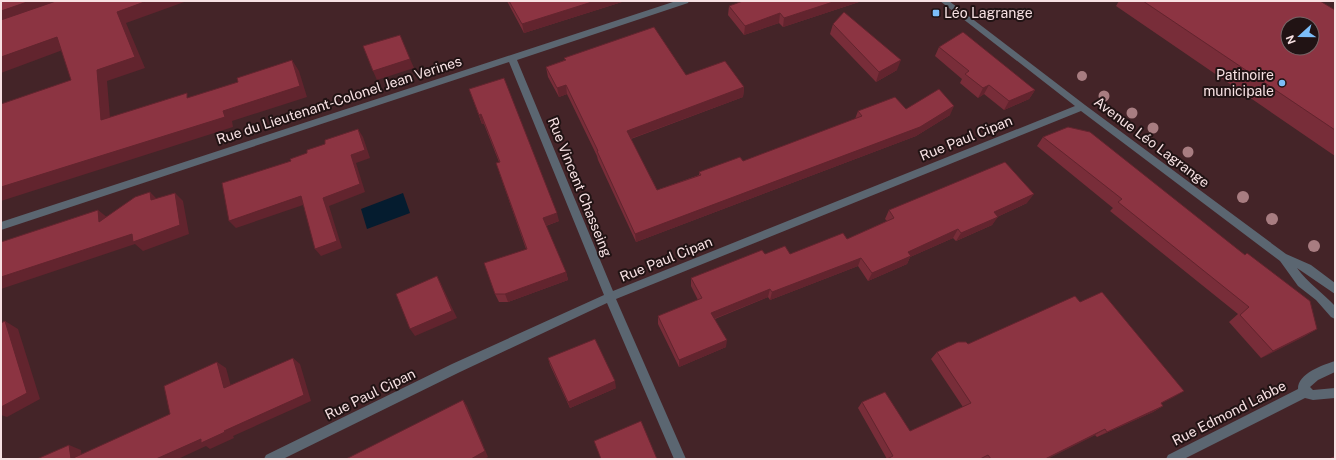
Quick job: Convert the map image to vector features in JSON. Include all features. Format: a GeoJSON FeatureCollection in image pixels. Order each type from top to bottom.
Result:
{"type":"FeatureCollection","features":[{"type":"Feature","properties":{"kind":"street","name":"Rue du Lieutenant-Colonel Jean Verines"},"geometry":{"type":"LineString","coordinates":[[1,226],[685,1]]}},
{"type":"Feature","properties":{"kind":"street","name":"Avenue Léo Lagrange"},"geometry":{"type":"LineString","coordinates":[[944,1],[1082,107],[1284,258],[1302,283],[1320,297],[1335,314]]}},
{"type":"Feature","properties":{"kind":"street","name":"Rue Vincent Chasseing"},"geometry":{"type":"LineString","coordinates":[[512,58],[610,297],[680,459]]}},
{"type":"Feature","properties":{"kind":"street","name":"Rue Paul Cipan"},"geometry":{"type":"LineString","coordinates":[[270,459],[456,368],[610,297],[1082,107]]}},
{"type":"Feature","properties":{"kind":"street"},"geometry":{"type":"LineString","coordinates":[[1284,258],[1307,268],[1335,289]]}},
{"type":"Feature","properties":{"kind":"street","name":"Rue Edmond Labbe"},"geometry":{"type":"LineString","coordinates":[[1172,459],[1304,392],[1304,385],[1314,376],[1335,366]]}},
{"type":"Feature","properties":{"kind":"street"},"geometry":{"type":"LineString","coordinates":[[1304,392],[1313,394],[1335,393]]}},
{"type":"Feature","properties":{"kind":"water"},"geometry":{"type":"Polygon","coordinates":[[[403,193],[410,213],[367,229],[361,209],[403,193]]]}},
{"type":"Feature","properties":{"kind":"building"},"geometry":{"type":"Polygon","coordinates":[[[1,1],[30,1],[1,11],[1,1]]]}},
{"type":"Feature","properties":{"kind":"building"},"geometry":{"type":"Polygon","coordinates":[[[56,1],[147,1],[117,12],[135,57],[97,70],[101,120],[187,93],[187,98],[238,82],[237,78],[292,60],[300,86],[223,111],[225,117],[1,187],[1,104],[71,80],[57,37],[1,57],[1,20],[56,1]]]}},
{"type":"Feature","properties":{"kind":"building"},"geometry":{"type":"Polygon","coordinates":[[[509,1],[595,1],[522,24],[509,1]]]}},
{"type":"Feature","properties":{"kind":"building"},"geometry":{"type":"Polygon","coordinates":[[[743,1],[836,1],[784,18],[780,13],[745,26],[729,6],[743,1]]]}},
{"type":"Feature","properties":{"kind":"building","name":"Patinoire municipale"},"geometry":{"type":"Polygon","coordinates":[[[1143,1],[1320,1],[1335,10],[1335,130],[1143,1]]]}},
{"type":"Feature","properties":{"kind":"building"},"geometry":{"type":"Polygon","coordinates":[[[844,12],[901,60],[879,72],[833,24],[844,12]]]}},
{"type":"Feature","properties":{"kind":"building"},"geometry":{"type":"Polygon","coordinates":[[[654,27],[686,75],[725,61],[744,87],[627,131],[657,190],[701,175],[699,172],[740,157],[743,161],[862,116],[858,111],[895,97],[906,109],[939,89],[954,106],[920,127],[635,234],[598,151],[566,85],[557,88],[546,67],[566,60],[564,58],[654,27]]]}},
{"type":"Feature","properties":{"kind":"building"},"geometry":{"type":"Polygon","coordinates":[[[963,32],[1035,90],[1009,101],[989,85],[983,88],[965,74],[969,71],[939,47],[963,32]]]}},
{"type":"Feature","properties":{"kind":"building"},"geometry":{"type":"Polygon","coordinates":[[[400,35],[410,59],[373,71],[363,46],[400,35]]]}},
{"type":"Feature","properties":{"kind":"building"},"geometry":{"type":"Polygon","coordinates":[[[504,78],[557,213],[543,218],[566,272],[505,294],[495,294],[484,263],[527,249],[496,163],[500,162],[481,114],[479,115],[469,89],[504,78]]]}},
{"type":"Feature","properties":{"kind":"building"},"geometry":{"type":"Polygon","coordinates":[[[1068,127],[1090,132],[1245,255],[1247,253],[1310,301],[1317,329],[1273,351],[1240,315],[1249,307],[1118,202],[1122,199],[1043,137],[1068,127]]]}},
{"type":"Feature","properties":{"kind":"building"},"geometry":{"type":"Polygon","coordinates":[[[358,129],[365,150],[351,155],[360,184],[323,198],[337,241],[315,249],[301,196],[229,221],[222,183],[291,161],[290,159],[307,153],[307,150],[325,144],[325,140],[358,129]]]}},
{"type":"Feature","properties":{"kind":"building"},"geometry":{"type":"Polygon","coordinates":[[[1005,162],[1034,194],[994,212],[998,217],[961,233],[958,229],[908,252],[911,256],[872,273],[861,258],[772,292],[770,289],[711,313],[727,340],[679,360],[658,316],[702,298],[691,278],[762,250],[765,254],[785,246],[790,254],[843,233],[847,239],[894,218],[889,210],[1005,162]]]}},
{"type":"Feature","properties":{"kind":"building"},"geometry":{"type":"Polygon","coordinates":[[[150,192],[151,200],[175,193],[180,225],[133,242],[132,234],[1,277],[1,242],[98,210],[99,222],[135,197],[150,192]]]}},
{"type":"Feature","properties":{"kind":"building"},"geometry":{"type":"Polygon","coordinates":[[[437,276],[452,311],[410,329],[396,294],[437,276]]]}},
{"type":"Feature","properties":{"kind":"building"},"geometry":{"type":"Polygon","coordinates":[[[1102,292],[1184,391],[1161,403],[1163,406],[1107,432],[1105,429],[1045,459],[991,459],[988,455],[980,459],[887,459],[893,456],[862,402],[885,392],[910,431],[971,403],[937,352],[958,342],[966,342],[968,344],[1075,296],[1080,302],[1102,292]]]}},
{"type":"Feature","properties":{"kind":"building"},"geometry":{"type":"Polygon","coordinates":[[[5,321],[27,393],[1,407],[1,323],[5,321]]]}},
{"type":"Feature","properties":{"kind":"building"},"geometry":{"type":"Polygon","coordinates":[[[595,339],[615,381],[568,402],[548,358],[595,339]]]}},
{"type":"Feature","properties":{"kind":"building"},"geometry":{"type":"Polygon","coordinates":[[[293,358],[304,395],[201,443],[201,439],[156,459],[71,459],[170,414],[164,386],[217,362],[224,388],[293,358]]]}},
{"type":"Feature","properties":{"kind":"building"},"geometry":{"type":"Polygon","coordinates":[[[463,400],[485,451],[471,459],[346,459],[463,400]]]}},
{"type":"Feature","properties":{"kind":"building"},"geometry":{"type":"Polygon","coordinates":[[[641,421],[657,459],[601,459],[594,441],[641,421]]]}},
{"type":"Feature","properties":{"kind":"building"},"geometry":{"type":"Polygon","coordinates":[[[69,445],[71,459],[37,459],[69,445]]]}},
{"type":"Feature","properties":{"kind":"place","name":"Léo Lagrange"},"geometry":{"type":"Point","coordinates":[936,13]}},
{"type":"Feature","properties":{"kind":"place","name":"Patinoire municipale"},"geometry":{"type":"Point","coordinates":[1282,83]}}]}
